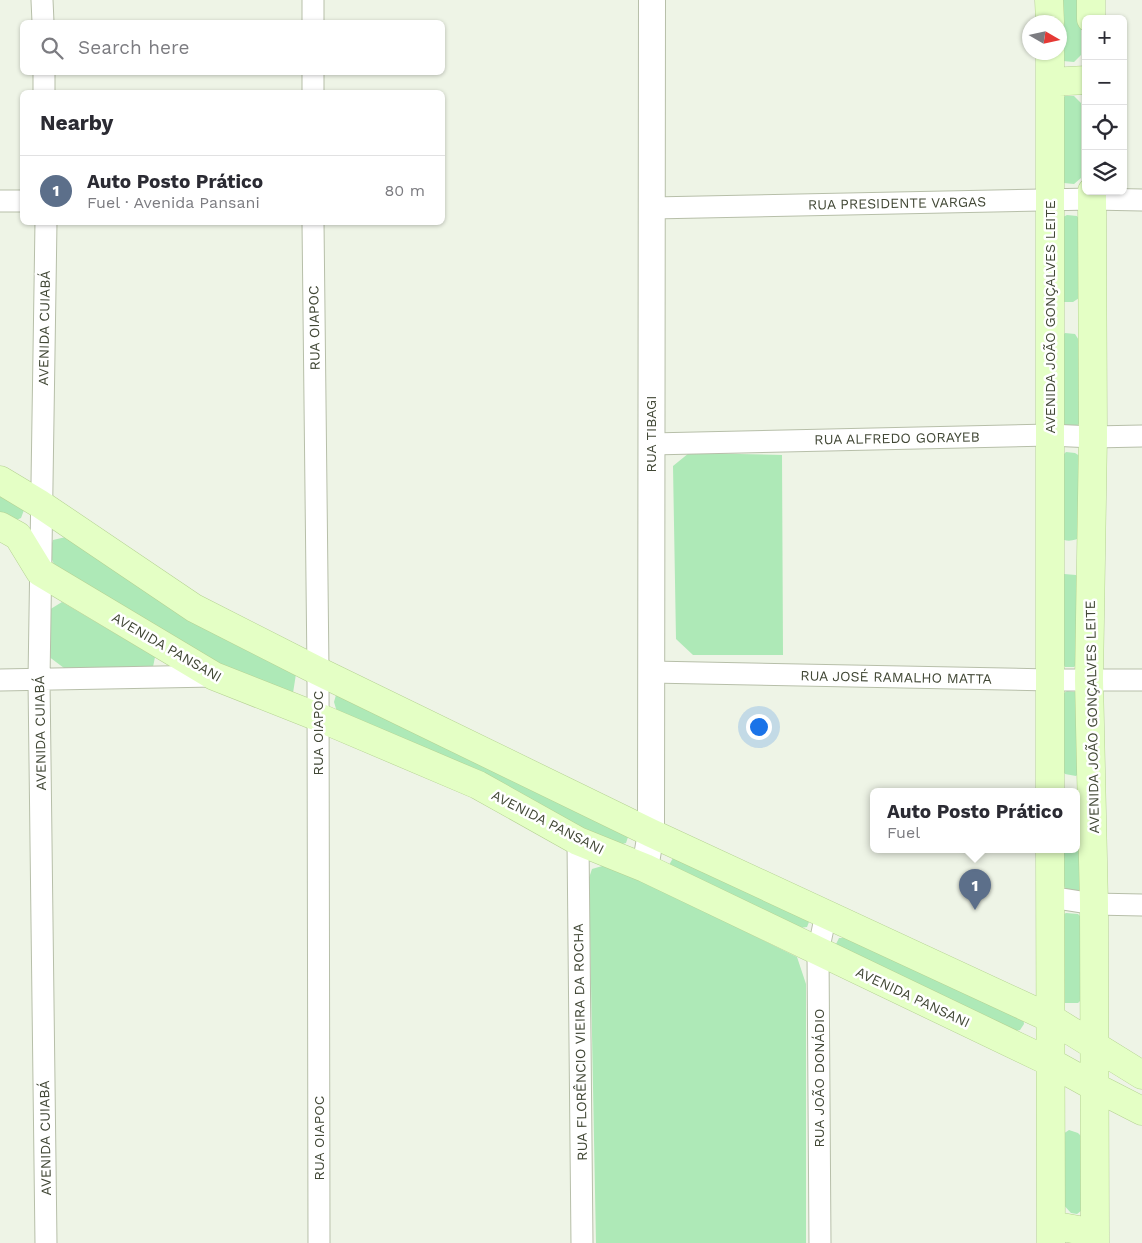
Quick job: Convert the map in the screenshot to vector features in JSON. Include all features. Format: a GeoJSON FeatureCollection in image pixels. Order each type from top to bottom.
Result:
{"type":"FeatureCollection","features":[{"type":"Feature","properties":{"kind":"main road"},"geometry":{"type":"LineString","coordinates":[[1050,0],[1050,15]]}},
{"type":"Feature","properties":{"kind":"main road"},"geometry":{"type":"LineString","coordinates":[[1091,0],[1091,15]]}},
{"type":"Feature","properties":{"kind":"main road","name":"AVENIDA JOÃO GONÇALVES LEITE"},"geometry":{"type":"LineString","coordinates":[[1050,60],[1050,788]]}},
{"type":"Feature","properties":{"kind":"main road"},"geometry":{"type":"LineString","coordinates":[[1050,82],[1082,80]]}},
{"type":"Feature","properties":{"kind":"main road","name":"AVENIDA JOÃO GONÇALVES LEITE"},"geometry":{"type":"LineString","coordinates":[[1092,195],[1093,437],[1089,680],[1084,793],[1094,904],[1095,1238]]}},
{"type":"Feature","properties":{"kind":"main road"},"geometry":{"type":"LineString","coordinates":[[1050,318],[1092,318]]}},
{"type":"Feature","properties":{"kind":"main road"},"geometry":{"type":"LineString","coordinates":[[0,480],[40,504],[194,608],[318,671],[650,833],[1050,1018],[1142,1075]]}},
{"type":"Feature","properties":{"kind":"main road","name":"AVENIDA PANSANI"},"geometry":{"type":"LineString","coordinates":[[0,526],[18,536],[40,572],[214,676],[318,717],[478,786],[578,841],[644,868],[1050,1062],[1142,1111]]}},
{"type":"Feature","properties":{"kind":"main road"},"geometry":{"type":"LineString","coordinates":[[1050,556],[1091,554]]}},
{"type":"Feature","properties":{"kind":"main road"},"geometry":{"type":"LineString","coordinates":[[1050,853],[1051,1234],[1095,1238]]}},
{"type":"Feature","properties":{"kind":"street"},"geometry":{"type":"LineString","coordinates":[[42,0],[43,20]]}},
{"type":"Feature","properties":{"kind":"street"},"geometry":{"type":"LineString","coordinates":[[313,0],[313,20]]}},
{"type":"Feature","properties":{"kind":"street","name":"RUA TIBAGI"},"geometry":{"type":"LineString","coordinates":[[644,868],[650,833],[652,0]]}},
{"type":"Feature","properties":{"kind":"street"},"geometry":{"type":"LineString","coordinates":[[44,75],[44,90]]}},
{"type":"Feature","properties":{"kind":"street"},"geometry":{"type":"LineString","coordinates":[[313,75],[313,90]]}},
{"type":"Feature","properties":{"kind":"street","name":"RUA PRESIDENTE VARGAS"},"geometry":{"type":"LineString","coordinates":[[652,208],[1050,200],[1092,195],[1142,200]]}},
{"type":"Feature","properties":{"kind":"street"},"geometry":{"type":"LineString","coordinates":[[0,201],[20,201]]}},
{"type":"Feature","properties":{"kind":"street","name":"AVENIDA CUIABÁ"},"geometry":{"type":"LineString","coordinates":[[46,225],[40,504],[39,680],[46,1243]]}},
{"type":"Feature","properties":{"kind":"street","name":"RUA OIAPOC"},"geometry":{"type":"LineString","coordinates":[[313,225],[318,671],[319,1243]]}},
{"type":"Feature","properties":{"kind":"street","name":"RUA ALFREDO GORAYEB"},"geometry":{"type":"LineString","coordinates":[[651,444],[1050,434],[1093,437],[1142,436]]}},
{"type":"Feature","properties":{"kind":"street","name":"RUA JOSÉ RAMALHO MATTA"},"geometry":{"type":"LineString","coordinates":[[651,672],[1142,680]]}},
{"type":"Feature","properties":{"kind":"street"},"geometry":{"type":"LineString","coordinates":[[0,680],[214,676]]}},
{"type":"Feature","properties":{"kind":"street","name":"RUA FLORÊNCIO VIEIRA DA ROCHA"},"geometry":{"type":"LineString","coordinates":[[578,841],[582,1243]]}},
{"type":"Feature","properties":{"kind":"street"},"geometry":{"type":"LineString","coordinates":[[1050,897],[1094,904],[1142,904]]}},
{"type":"Feature","properties":{"kind":"street","name":"RUA JOÃO DONÁDIO"},"geometry":{"type":"LineString","coordinates":[[820,1243],[818,952],[826,914]]}},
{"type":"Feature","properties":{"kind":"green space"},"geometry":{"type":"Polygon","coordinates":[[[1056,0],[1081,0],[1081,55],[1074,62],[1063,60],[1067,60],[1067,15],[1059,15],[1056,0]]]}},
{"type":"Feature","properties":{"kind":"green space"},"geometry":{"type":"Polygon","coordinates":[[[1065,96],[1074,96],[1081,103],[1081,178],[1074,184],[1064,183],[1057,178],[1056,105],[1065,96]]]}},
{"type":"Feature","properties":{"kind":"green space"},"geometry":{"type":"Polygon","coordinates":[[[1067,215],[1077,216],[1082,223],[1082,296],[1073,302],[1064,302],[1057,295],[1057,220],[1067,215]]]}},
{"type":"Feature","properties":{"kind":"green space"},"geometry":{"type":"Polygon","coordinates":[[[1065,333],[1075,334],[1082,345],[1083,421],[1075,427],[1067,427],[1058,419],[1057,341],[1065,333]]]}},
{"type":"Feature","properties":{"kind":"green space"},"geometry":{"type":"Polygon","coordinates":[[[1066,452],[1075,453],[1083,458],[1083,536],[1070,541],[1058,537],[1058,460],[1066,452]]]}},
{"type":"Feature","properties":{"kind":"green space"},"geometry":{"type":"Polygon","coordinates":[[[689,453],[782,455],[783,655],[693,655],[676,639],[673,466],[689,453]]]}},
{"type":"Feature","properties":{"kind":"green space"},"geometry":{"type":"Polygon","coordinates":[[[0,491],[22,504],[24,510],[21,518],[14,521],[0,512],[0,491]]]}},
{"type":"Feature","properties":{"kind":"green space"},"geometry":{"type":"Polygon","coordinates":[[[70,536],[296,674],[293,693],[217,669],[57,571],[49,553],[53,540],[70,536]]]}},
{"type":"Feature","properties":{"kind":"green space"},"geometry":{"type":"Polygon","coordinates":[[[1064,574],[1076,575],[1083,582],[1083,658],[1074,667],[1065,667],[1059,657],[1064,574]]]}},
{"type":"Feature","properties":{"kind":"green space"},"geometry":{"type":"Polygon","coordinates":[[[62,602],[155,657],[153,667],[64,668],[48,656],[49,610],[62,602]]]}},
{"type":"Feature","properties":{"kind":"green space"},"geometry":{"type":"Polygon","coordinates":[[[1067,691],[1078,692],[1084,768],[1076,776],[1065,774],[1059,767],[1059,696],[1067,691]]]}},
{"type":"Feature","properties":{"kind":"green space"},"geometry":{"type":"Polygon","coordinates":[[[346,693],[628,837],[626,843],[619,845],[581,829],[337,712],[334,702],[336,695],[346,693]]]}},
{"type":"Feature","properties":{"kind":"green space"},"geometry":{"type":"Polygon","coordinates":[[[1080,812],[1084,816],[1084,887],[1078,891],[1067,890],[1059,880],[1059,853],[1080,853],[1080,812]]]}},
{"type":"Feature","properties":{"kind":"green space"},"geometry":{"type":"Polygon","coordinates":[[[673,858],[808,914],[809,922],[807,927],[799,928],[669,865],[673,858]]]}},
{"type":"Feature","properties":{"kind":"green space"},"geometry":{"type":"Polygon","coordinates":[[[609,864],[797,957],[806,984],[806,1243],[596,1243],[589,878],[592,869],[609,864]]]}},
{"type":"Feature","properties":{"kind":"green space"},"geometry":{"type":"Polygon","coordinates":[[[1066,913],[1078,914],[1084,920],[1085,996],[1078,1003],[1063,1003],[1060,916],[1066,913]]]}},
{"type":"Feature","properties":{"kind":"green space"},"geometry":{"type":"Polygon","coordinates":[[[839,938],[851,938],[1023,1016],[1024,1024],[1020,1030],[1012,1032],[843,954],[836,944],[839,938]]]}},
{"type":"Feature","properties":{"kind":"green space"},"geometry":{"type":"Polygon","coordinates":[[[1069,1130],[1078,1133],[1086,1141],[1086,1207],[1077,1214],[1071,1213],[1061,1202],[1060,1136],[1069,1130]]]}},
{"type":"Feature","properties":{"kind":"place","name":"Auto Posto Prático"},"geometry":{"type":"Point","coordinates":[975,910]}}]}
